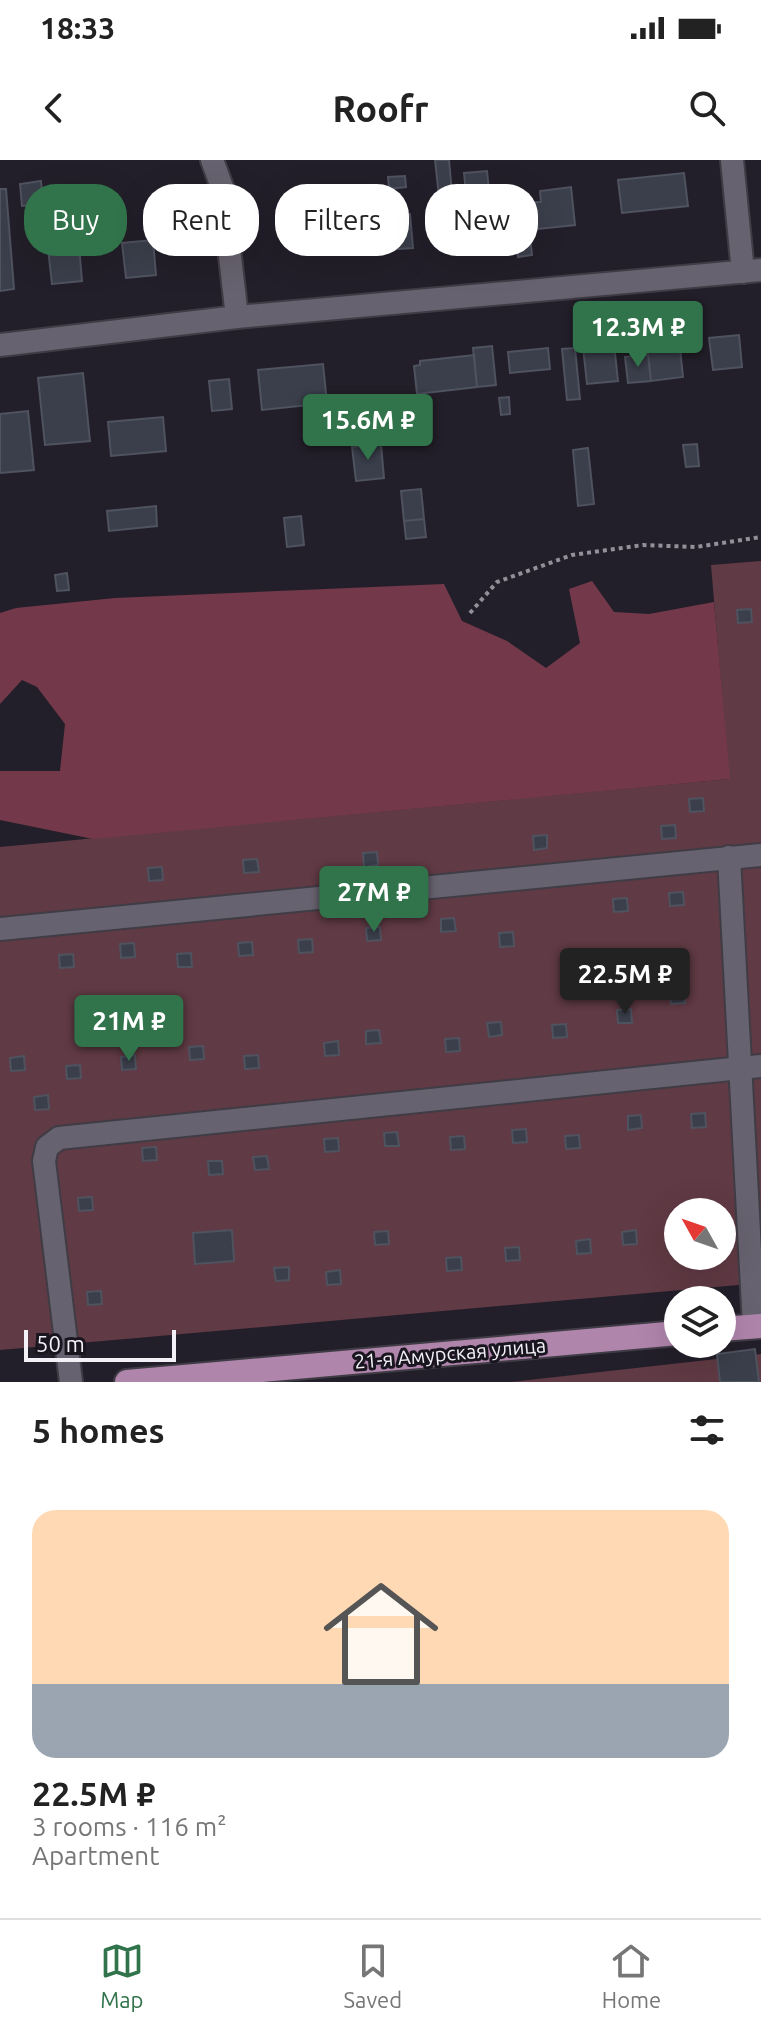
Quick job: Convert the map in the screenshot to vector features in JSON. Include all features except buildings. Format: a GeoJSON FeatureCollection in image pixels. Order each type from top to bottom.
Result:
{"type":"FeatureCollection","features":[{"type":"Feature","properties":{"kind":"main road"},"geometry":{"type":"LineString","coordinates":[[736,1328],[758,1326]]}},
{"type":"Feature","properties":{"kind":"main road","name":"21-я Амурская улица"},"geometry":{"type":"LineString","coordinates":[[127,1382],[664,1334]]}},
{"type":"Feature","properties":{"kind":"lane"},"geometry":{"type":"LineString","coordinates":[[212,160],[222,187],[237,317]]}},
{"type":"Feature","properties":{"kind":"lane"},"geometry":{"type":"LineString","coordinates":[[0,345],[237,317],[752,271],[732,160]]}},
{"type":"Feature","properties":{"kind":"lane"},"geometry":{"type":"LineString","coordinates":[[0,929],[761,855]]}},
{"type":"Feature","properties":{"kind":"lane"},"geometry":{"type":"LineString","coordinates":[[729,857],[751,1067],[758,1326]]}},
{"type":"Feature","properties":{"kind":"lane"},"geometry":{"type":"LineString","coordinates":[[71,1382],[44,1161],[47,1147],[59,1138],[751,1067]]}},
{"type":"Feature","properties":{"kind":"path"},"geometry":{"type":"LineString","coordinates":[[470,613],[497,582],[572,555],[643,545],[696,547],[761,537]]}},
{"type":"Feature","properties":{"kind":"shaded area"},"geometry":{"type":"Polygon","coordinates":[[[761,561],[761,1283],[664,1286],[664,1292],[0,1350],[0,847],[729,779],[711,565],[761,561]]]}},
{"type":"Feature","properties":{"kind":"shaded area"},"geometry":{"type":"Polygon","coordinates":[[[592,581],[614,612],[649,614],[714,602],[730,779],[93,839],[0,820],[0,771],[60,771],[65,724],[37,687],[22,680],[0,704],[0,613],[16,608],[115,598],[444,584],[462,621],[507,641],[546,668],[580,643],[569,589],[592,581]]]}},
{"type":"Feature","properties":{"kind":"shaded area"},"geometry":{"type":"Polygon","coordinates":[[[761,1354],[761,1382],[511,1382],[736,1358],[761,1354]]]}}]}
